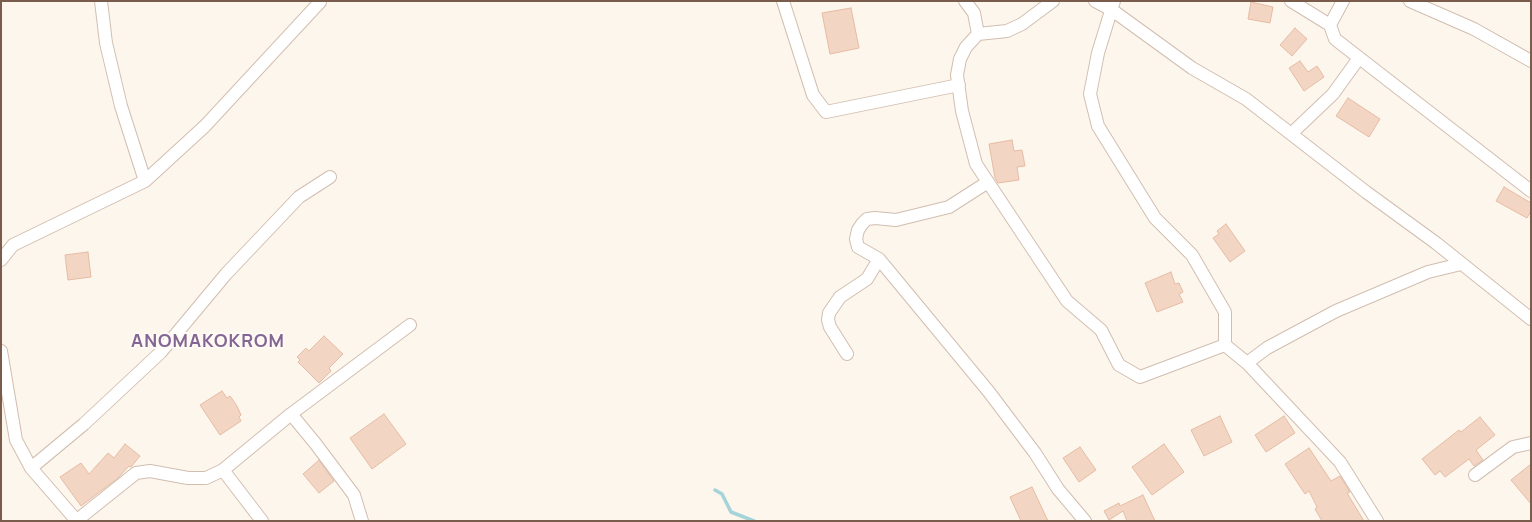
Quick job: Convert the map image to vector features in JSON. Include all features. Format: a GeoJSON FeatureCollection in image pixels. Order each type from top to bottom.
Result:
{"type":"FeatureCollection","features":[{"type":"Feature","properties":{"kind":"street"},"geometry":{"type":"LineString","coordinates":[[102,1],[106,43],[121,106],[145,181]]}},
{"type":"Feature","properties":{"kind":"street"},"geometry":{"type":"LineString","coordinates":[[783,1],[813,95],[826,112],[959,85]]}},
{"type":"Feature","properties":{"kind":"street"},"geometry":{"type":"LineString","coordinates":[[965,1],[974,13],[978,34]]}},
{"type":"Feature","properties":{"kind":"street"},"geometry":{"type":"LineString","coordinates":[[1053,1],[1022,24],[1007,31],[978,34],[968,44],[960,59],[957,75],[962,111],[976,164],[1067,301],[1101,330],[1119,365],[1140,377],[1225,345]]}},
{"type":"Feature","properties":{"kind":"street"},"geometry":{"type":"LineString","coordinates":[[1095,1],[1113,5],[1192,68],[1246,99],[1292,133],[1366,192],[1436,243],[1531,319]]}},
{"type":"Feature","properties":{"kind":"street"},"geometry":{"type":"LineString","coordinates":[[1291,1],[1330,25],[1335,39],[1386,81],[1531,191]]}},
{"type":"Feature","properties":{"kind":"street"},"geometry":{"type":"LineString","coordinates":[[1330,25],[1343,1]]}},
{"type":"Feature","properties":{"kind":"street"},"geometry":{"type":"LineString","coordinates":[[1410,1],[1474,29],[1531,61]]}},
{"type":"Feature","properties":{"kind":"street"},"geometry":{"type":"LineString","coordinates":[[1,260],[13,245],[145,181],[205,126],[320,2]]}},
{"type":"Feature","properties":{"kind":"street"},"geometry":{"type":"LineString","coordinates":[[1113,5],[1098,53],[1090,94],[1098,126],[1155,218],[1192,255],[1225,312],[1225,345]]}},
{"type":"Feature","properties":{"kind":"street"},"geometry":{"type":"LineString","coordinates":[[1292,133],[1333,94],[1359,58]]}},
{"type":"Feature","properties":{"kind":"street"},"geometry":{"type":"LineString","coordinates":[[31,468],[84,424],[161,352],[226,274],[294,202],[299,197],[330,177]]}},
{"type":"Feature","properties":{"kind":"street"},"geometry":{"type":"LineString","coordinates":[[988,182],[949,207],[896,220],[875,218],[868,219],[858,230],[856,239],[858,247],[879,259],[989,392],[1035,453],[1058,489],[1085,521]]}},
{"type":"Feature","properties":{"kind":"street"},"geometry":{"type":"LineString","coordinates":[[847,354],[830,327],[828,320],[829,313],[840,297],[867,279],[879,259]]}},
{"type":"Feature","properties":{"kind":"street"},"geometry":{"type":"LineString","coordinates":[[1247,363],[1267,348],[1336,311],[1428,272],[1461,264]]}},
{"type":"Feature","properties":{"kind":"street"},"geometry":{"type":"LineString","coordinates":[[1,351],[16,440],[31,468],[76,521],[136,473],[150,470],[188,478],[206,478],[223,470],[291,414],[410,325]]}},
{"type":"Feature","properties":{"kind":"street"},"geometry":{"type":"LineString","coordinates":[[1225,345],[1247,363],[1340,462],[1377,521]]}},
{"type":"Feature","properties":{"kind":"street"},"geometry":{"type":"LineString","coordinates":[[291,414],[354,495],[362,521]]}},
{"type":"Feature","properties":{"kind":"street"},"geometry":{"type":"LineString","coordinates":[[1475,475],[1513,447],[1531,443]]}},
{"type":"Feature","properties":{"kind":"street"},"geometry":{"type":"LineString","coordinates":[[223,470],[262,521]]}},
{"type":"Feature","properties":{"kind":"building"},"geometry":{"type":"Polygon","coordinates":[[[1251,2],[1273,7],[1270,23],[1248,19],[1251,2]]]}},
{"type":"Feature","properties":{"kind":"building"},"geometry":{"type":"Polygon","coordinates":[[[851,8],[859,48],[830,54],[822,13],[851,8]]]}},
{"type":"Feature","properties":{"kind":"building"},"geometry":{"type":"Polygon","coordinates":[[[1295,28],[1307,39],[1292,56],[1280,45],[1295,28]]]}},
{"type":"Feature","properties":{"kind":"building"},"geometry":{"type":"Polygon","coordinates":[[[1300,61],[1308,72],[1317,66],[1324,77],[1304,91],[1289,68],[1300,61]]]}},
{"type":"Feature","properties":{"kind":"building"},"geometry":{"type":"Polygon","coordinates":[[[1348,98],[1380,119],[1369,137],[1336,116],[1348,98]]]}},
{"type":"Feature","properties":{"kind":"building"},"geometry":{"type":"Polygon","coordinates":[[[1012,140],[1014,151],[1022,150],[1025,166],[1017,167],[1019,180],[998,183],[995,178],[989,144],[1012,140]]]}},
{"type":"Feature","properties":{"kind":"building"},"geometry":{"type":"Polygon","coordinates":[[[1504,187],[1531,203],[1531,211],[1527,218],[1496,201],[1504,187]]]}},
{"type":"Feature","properties":{"kind":"building"},"geometry":{"type":"Polygon","coordinates":[[[1226,224],[1245,251],[1230,262],[1213,238],[1219,234],[1217,231],[1226,224]]]}},
{"type":"Feature","properties":{"kind":"building"},"geometry":{"type":"Polygon","coordinates":[[[88,252],[91,277],[68,280],[65,255],[88,252]]]}},
{"type":"Feature","properties":{"kind":"building"},"geometry":{"type":"Polygon","coordinates":[[[1171,272],[1175,284],[1179,283],[1183,292],[1179,294],[1183,302],[1157,312],[1145,283],[1171,272]]]}},
{"type":"Feature","properties":{"kind":"building"},"geometry":{"type":"Polygon","coordinates":[[[324,336],[343,354],[329,368],[331,371],[319,383],[298,362],[300,360],[297,357],[306,348],[309,351],[324,336]]]}},
{"type":"Feature","properties":{"kind":"building"},"geometry":{"type":"Polygon","coordinates":[[[222,391],[227,398],[230,396],[237,406],[241,415],[239,417],[241,421],[220,435],[200,405],[222,391]]]}},
{"type":"Feature","properties":{"kind":"building"},"geometry":{"type":"Polygon","coordinates":[[[384,414],[406,444],[372,469],[350,438],[384,414]]]}},
{"type":"Feature","properties":{"kind":"building"},"geometry":{"type":"Polygon","coordinates":[[[1220,416],[1232,442],[1204,456],[1191,430],[1220,416]]]}},
{"type":"Feature","properties":{"kind":"building"},"geometry":{"type":"Polygon","coordinates":[[[1284,416],[1295,433],[1266,452],[1255,435],[1284,416]]]}},
{"type":"Feature","properties":{"kind":"building"},"geometry":{"type":"Polygon","coordinates":[[[1480,417],[1495,435],[1476,450],[1483,460],[1474,466],[1469,459],[1445,477],[1440,471],[1435,475],[1422,459],[1459,430],[1461,432],[1480,417]]]}},
{"type":"Feature","properties":{"kind":"building"},"geometry":{"type":"Polygon","coordinates":[[[125,444],[140,456],[131,467],[129,466],[118,478],[81,506],[60,477],[81,463],[89,474],[108,453],[114,458],[125,444]]]}},
{"type":"Feature","properties":{"kind":"building"},"geometry":{"type":"Polygon","coordinates":[[[1164,444],[1184,472],[1152,495],[1132,467],[1164,444]]]}},
{"type":"Feature","properties":{"kind":"building"},"geometry":{"type":"Polygon","coordinates":[[[1080,447],[1096,470],[1079,482],[1063,458],[1080,447]]]}},
{"type":"Feature","properties":{"kind":"building"},"geometry":{"type":"Polygon","coordinates":[[[1309,448],[1331,481],[1340,476],[1350,492],[1347,493],[1364,521],[1322,521],[1315,509],[1317,507],[1309,491],[1305,494],[1285,464],[1309,448]]]}},
{"type":"Feature","properties":{"kind":"building"},"geometry":{"type":"Polygon","coordinates":[[[319,460],[334,481],[319,493],[303,474],[319,460]]]}},
{"type":"Feature","properties":{"kind":"building"},"geometry":{"type":"Polygon","coordinates":[[[1531,464],[1531,504],[1511,480],[1531,464]]]}},
{"type":"Feature","properties":{"kind":"building"},"geometry":{"type":"Polygon","coordinates":[[[1032,487],[1048,521],[1021,521],[1010,497],[1032,487]]]}},
{"type":"Feature","properties":{"kind":"building"},"geometry":{"type":"Polygon","coordinates":[[[1143,495],[1155,521],[1127,521],[1123,511],[1109,520],[1104,511],[1119,503],[1120,506],[1143,495]]]}},
{"type":"Feature","properties":{"kind":"waterway"},"geometry":{"type":"LineString","coordinates":[[715,490],[722,494],[731,512],[754,521]]}},
{"type":"Feature","properties":{"kind":"district","name":"ANOMAKOKROM"},"geometry":{"type":"Point","coordinates":[208,342]}}]}
